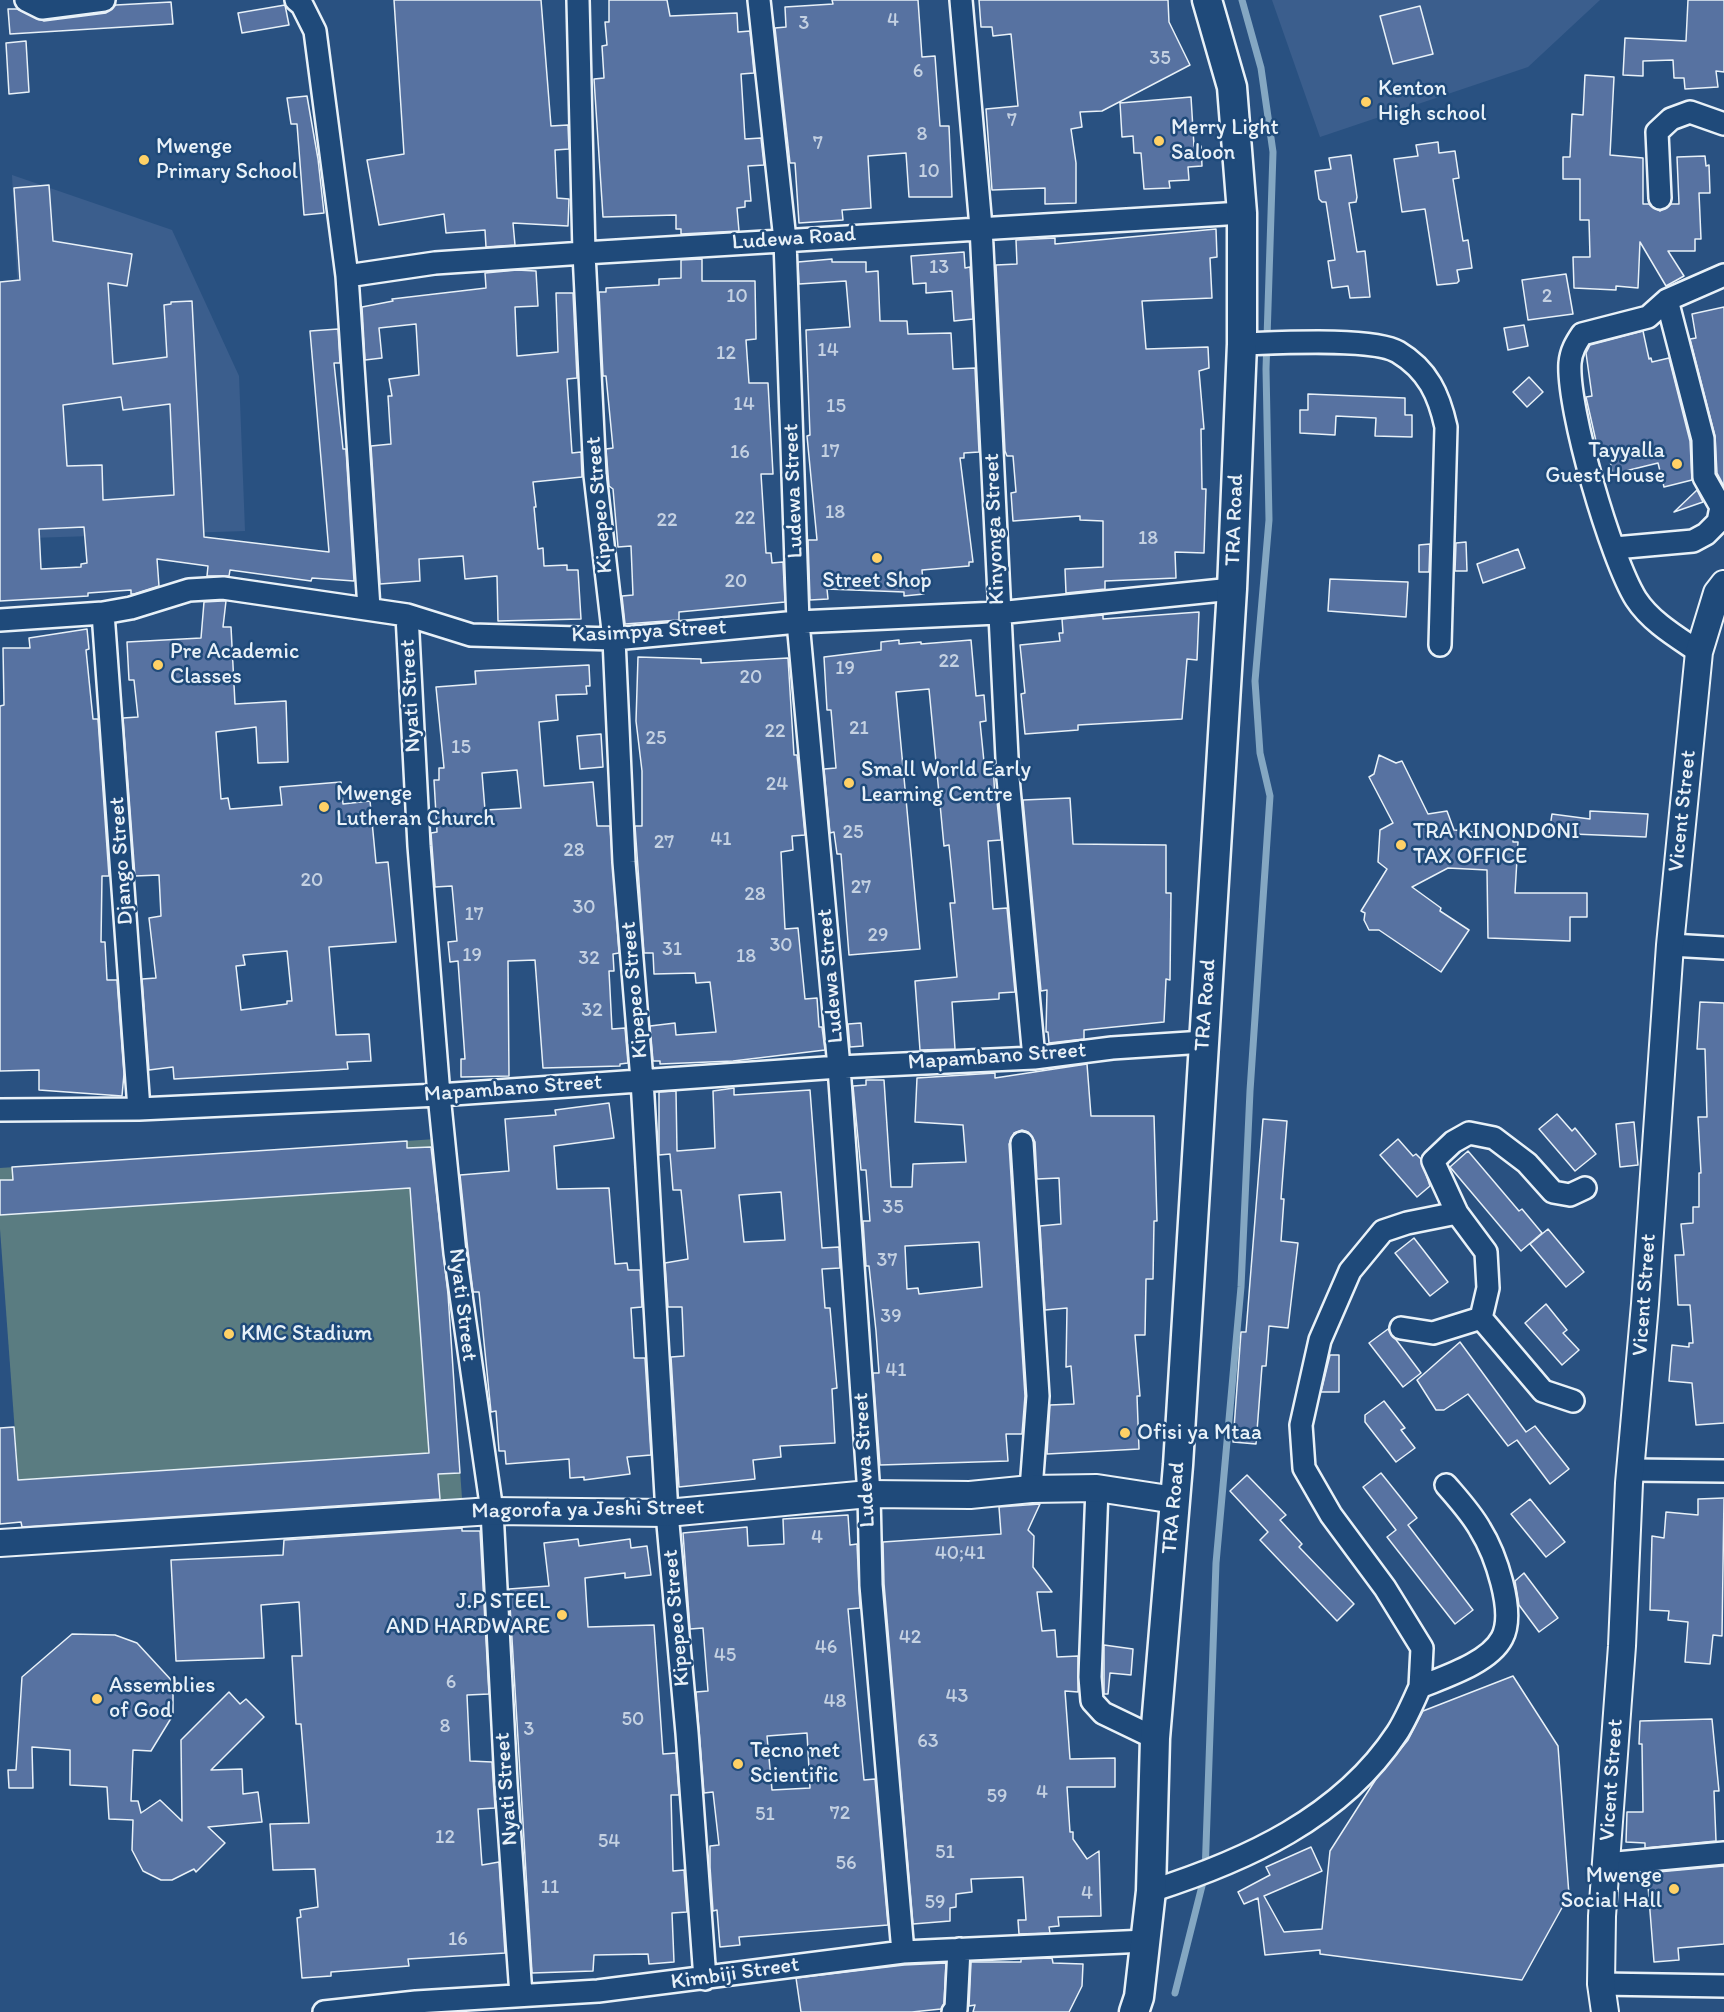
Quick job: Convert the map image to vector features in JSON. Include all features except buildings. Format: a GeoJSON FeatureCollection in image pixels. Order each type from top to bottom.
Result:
{"type":"FeatureCollection","features":[{"type":"Feature","properties":{"kind":"main road","name":"TRA Road"},"geometry":{"type":"LineString","coordinates":[[1134,2012],[1139,1997],[1151,1891],[1155,1738],[1175,1500],[1204,1042],[1232,589],[1242,344],[1242,213],[1232,87],[1208,0]]}},
{"type":"Feature","properties":{"kind":"street"},"geometry":{"type":"LineString","coordinates":[[26,0],[42,8],[104,0]]}},
{"type":"Feature","properties":{"kind":"street"},"geometry":{"type":"LineString","coordinates":[[296,0],[302,5],[315,31],[347,276],[369,608]]}},
{"type":"Feature","properties":{"kind":"street","name":"Kipepeo Street"},"geometry":{"type":"LineString","coordinates":[[578,0],[584,253],[594,475],[614,639],[624,862],[642,1080],[668,1513],[705,1979]]}},
{"type":"Feature","properties":{"kind":"street","name":"Ludewa Street"},"geometry":{"type":"LineString","coordinates":[[759,0],[785,240],[798,622],[839,1067],[869,1494],[871,1585],[903,1952]]}},
{"type":"Feature","properties":{"kind":"street","name":"Kinyonga Street"},"geometry":{"type":"LineString","coordinates":[[961,0],[981,227],[998,613],[1014,861],[1034,1058]]}},
{"type":"Feature","properties":{"kind":"street"},"geometry":{"type":"LineString","coordinates":[[1660,198],[1657,132],[1671,119],[1690,112],[1724,124]]}},
{"type":"Feature","properties":{"kind":"street","name":"Ludewa Road"},"geometry":{"type":"LineString","coordinates":[[347,276],[435,263],[981,227],[1242,213]]}},
{"type":"Feature","properties":{"kind":"street"},"geometry":{"type":"LineString","coordinates":[[1699,652],[1657,623],[1636,600],[1594,486],[1572,394],[1570,363],[1573,349],[1582,334],[1648,317],[1667,300],[1724,275]]}},
{"type":"Feature","properties":{"kind":"street"},"geometry":{"type":"LineString","coordinates":[[1615,548],[1693,541],[1706,534],[1718,522],[1721,507],[1704,477],[1703,438],[1667,300]]}},
{"type":"Feature","properties":{"kind":"street"},"geometry":{"type":"LineString","coordinates":[[1242,344],[1351,342],[1397,351],[1427,376],[1440,400],[1446,427],[1440,645]]}},
{"type":"Feature","properties":{"kind":"street","name":"Vicent Street"},"geometry":{"type":"LineString","coordinates":[[1605,2012],[1601,1984],[1606,1864],[1631,1470],[1670,945],[1699,652],[1717,593],[1724,584]]}},
{"type":"Feature","properties":{"kind":"street","name":"Kasimpya Street"},"geometry":{"type":"LineString","coordinates":[[0,620],[131,609],[189,590],[222,588],[407,615],[471,634],[614,639],[798,622],[998,613],[1232,589]]}},
{"type":"Feature","properties":{"kind":"street","name":"Django Street"},"geometry":{"type":"LineString","coordinates":[[103,613],[139,1109]]}},
{"type":"Feature","properties":{"kind":"street","name":"Nyati Street"},"geometry":{"type":"LineString","coordinates":[[407,615],[419,846],[439,1095],[455,1253],[492,1510],[505,1772],[522,1995]]}},
{"type":"Feature","properties":{"kind":"street"},"geometry":{"type":"LineString","coordinates":[[1670,945],[1724,948]]}},
{"type":"Feature","properties":{"kind":"street","name":"Mapambano Street"},"geometry":{"type":"LineString","coordinates":[[0,1110],[139,1109],[439,1095],[839,1067],[1034,1058],[1112,1048],[1204,1042]]}},
{"type":"Feature","properties":{"kind":"street"},"geometry":{"type":"LineString","coordinates":[[1481,1318],[1488,1288],[1486,1252],[1458,1213],[1433,1161],[1453,1142],[1469,1133],[1494,1138],[1527,1163],[1553,1192],[1570,1195],[1585,1188]]}},
{"type":"Feature","properties":{"kind":"street"},"geometry":{"type":"LineString","coordinates":[[1022,1143],[1038,1396],[1031,1489]]}},
{"type":"Feature","properties":{"kind":"street"},"geometry":{"type":"LineString","coordinates":[[1151,1891],[1223,1866],[1261,1848],[1319,1813],[1346,1792],[1376,1761],[1398,1732],[1420,1687],[1422,1648],[1385,1588],[1331,1515],[1304,1468],[1301,1425],[1320,1340],[1350,1271],[1383,1231],[1407,1223],[1458,1213]]}},
{"type":"Feature","properties":{"kind":"street"},"geometry":{"type":"LineString","coordinates":[[1401,1328],[1433,1333],[1481,1318]]}},
{"type":"Feature","properties":{"kind":"street"},"geometry":{"type":"LineString","coordinates":[[1481,1318],[1543,1391],[1573,1401]]}},
{"type":"Feature","properties":{"kind":"street"},"geometry":{"type":"LineString","coordinates":[[1631,1470],[1724,1471]]}},
{"type":"Feature","properties":{"kind":"street"},"geometry":{"type":"LineString","coordinates":[[1420,1687],[1465,1669],[1485,1656],[1502,1639],[1507,1613],[1503,1587],[1481,1529],[1446,1485]]}},
{"type":"Feature","properties":{"kind":"street"},"geometry":{"type":"LineString","coordinates":[[1097,1488],[1090,1677],[1092,1701],[1103,1713],[1155,1738]]}},
{"type":"Feature","properties":{"kind":"street","name":"Magorofa ya Jeshi Street"},"geometry":{"type":"LineString","coordinates":[[0,1543],[492,1510],[668,1513],[869,1494],[970,1495],[1031,1489],[1097,1488],[1175,1500]]}},
{"type":"Feature","properties":{"kind":"street"},"geometry":{"type":"LineString","coordinates":[[1606,1864],[1724,1853]]}},
{"type":"Feature","properties":{"kind":"street","name":"Kimbiji Street"},"geometry":{"type":"LineString","coordinates":[[324,2012],[416,2001],[598,1991],[903,1952],[1146,1941]]}},
{"type":"Feature","properties":{"kind":"street"},"geometry":{"type":"LineString","coordinates":[[953,2012],[956,2010],[959,1949]]}},
{"type":"Feature","properties":{"kind":"street"},"geometry":{"type":"LineString","coordinates":[[1601,1984],[1724,1986]]}},
{"type":"Feature","properties":{"kind":"shaded area","name":"Kenton High school"},"geometry":{"type":"Polygon","coordinates":[[[1272,0],[1600,0],[1528,67],[1320,137],[1272,0]]]}},
{"type":"Feature","properties":{"kind":"shaded area","name":"Mwenge Primary School"},"geometry":{"type":"Polygon","coordinates":[[[12,175],[172,230],[239,376],[245,531],[30,538],[12,175]]]}},
{"type":"Feature","properties":{"kind":"green space","name":"KMC Stadium"},"geometry":{"type":"Polygon","coordinates":[[[436,1139],[462,1498],[22,1528],[0,1229],[0,1168],[436,1139]]]}},
{"type":"Feature","properties":{"kind":"waterway"},"geometry":{"type":"LineString","coordinates":[[1175,1993],[1205,1874],[1216,1563],[1241,1287],[1250,1091],[1270,796],[1260,753],[1255,681],[1269,520],[1266,369],[1273,152],[1261,68],[1242,0]]}},
{"type":"Feature","properties":{"kind":"place","name":"Kenton High school"},"geometry":{"type":"Point","coordinates":[1366,102]}},
{"type":"Feature","properties":{"kind":"place","name":"Merry Light Saloon"},"geometry":{"type":"Point","coordinates":[1159,141]}},
{"type":"Feature","properties":{"kind":"place","name":"Mwenge Primary School"},"geometry":{"type":"Point","coordinates":[144,160]}},
{"type":"Feature","properties":{"kind":"place","name":"Tayyalla Guest House"},"geometry":{"type":"Point","coordinates":[1677,464]}},
{"type":"Feature","properties":{"kind":"place","name":"Street Shop"},"geometry":{"type":"Point","coordinates":[877,558]}},
{"type":"Feature","properties":{"kind":"place","name":"Pre Academic Classes"},"geometry":{"type":"Point","coordinates":[158,665]}},
{"type":"Feature","properties":{"kind":"place","name":"Small World Early Learning Centre"},"geometry":{"type":"Point","coordinates":[849,783]}},
{"type":"Feature","properties":{"kind":"place","name":"Mwenge Lutheran Church"},"geometry":{"type":"Point","coordinates":[324,807]}},
{"type":"Feature","properties":{"kind":"place","name":"TRA KINONDONI TAX OFFICE"},"geometry":{"type":"Point","coordinates":[1401,845]}},
{"type":"Feature","properties":{"kind":"place","name":"KMC Stadium"},"geometry":{"type":"Point","coordinates":[229,1334]}},
{"type":"Feature","properties":{"kind":"place","name":"Ofisi ya Mtaa"},"geometry":{"type":"Point","coordinates":[1125,1433]}},
{"type":"Feature","properties":{"kind":"place","name":"J.P STEEL AND HARDWARE"},"geometry":{"type":"Point","coordinates":[562,1615]}},
{"type":"Feature","properties":{"kind":"place","name":"Assemblies of God"},"geometry":{"type":"Point","coordinates":[97,1699]}},
{"type":"Feature","properties":{"kind":"place","name":"Tecno net Scientific"},"geometry":{"type":"Point","coordinates":[738,1764]}},
{"type":"Feature","properties":{"kind":"place","name":"Mwenge Social Hall"},"geometry":{"type":"Point","coordinates":[1674,1889]}}]}
